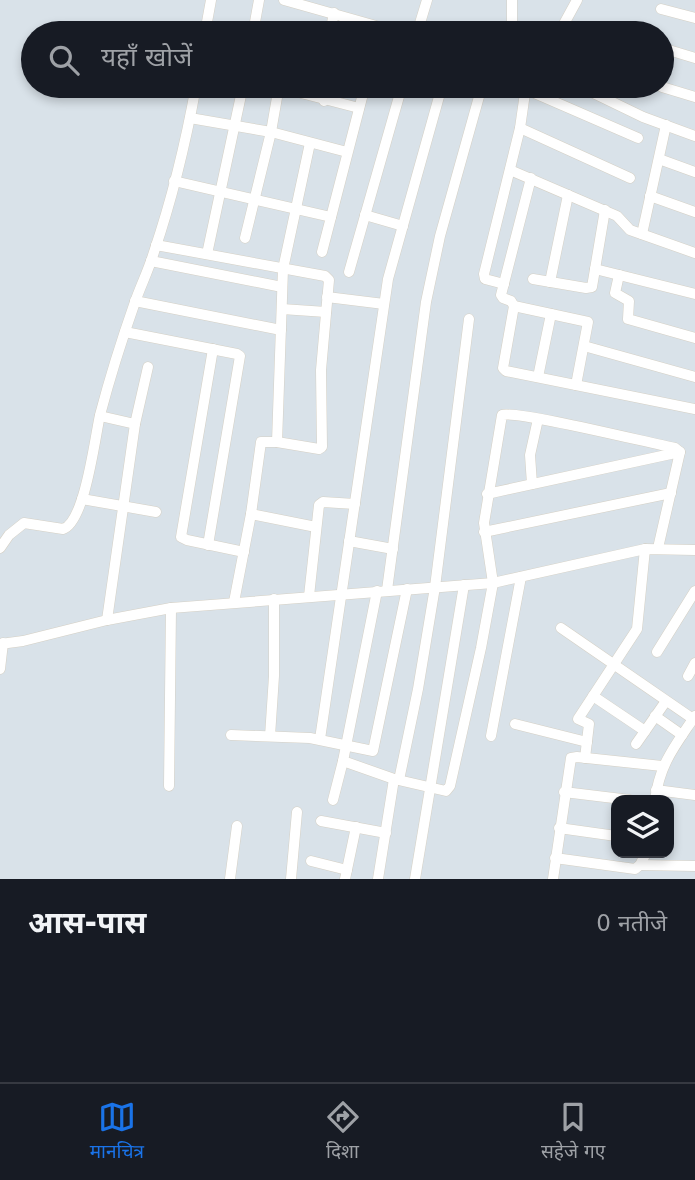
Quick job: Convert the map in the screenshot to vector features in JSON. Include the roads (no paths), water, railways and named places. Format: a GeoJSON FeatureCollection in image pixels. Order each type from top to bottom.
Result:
{"type":"FeatureCollection","features":[{"type":"Feature","properties":{"kind":"street"},"geometry":{"type":"LineString","coordinates":[[207,21],[211,0]]}},
{"type":"Feature","properties":{"kind":"street"},"geometry":{"type":"LineString","coordinates":[[255,21],[259,0]]}},
{"type":"Feature","properties":{"kind":"street"},"geometry":{"type":"LineString","coordinates":[[284,0],[361,21]]}},
{"type":"Feature","properties":{"kind":"street"},"geometry":{"type":"LineString","coordinates":[[421,21],[427,0]]}},
{"type":"Feature","properties":{"kind":"street"},"geometry":{"type":"LineString","coordinates":[[512,0],[513,21]]}},
{"type":"Feature","properties":{"kind":"street"},"geometry":{"type":"LineString","coordinates":[[566,21],[577,0]]}},
{"type":"Feature","properties":{"kind":"street"},"geometry":{"type":"LineString","coordinates":[[661,9],[695,18]]}},
{"type":"Feature","properties":{"kind":"street"},"geometry":{"type":"LineString","coordinates":[[332,21],[334,13]]}},
{"type":"Feature","properties":{"kind":"street"},"geometry":{"type":"LineString","coordinates":[[674,52],[695,58]]}},
{"type":"Feature","properties":{"kind":"street"},"geometry":{"type":"LineString","coordinates":[[674,91],[695,97]]}},
{"type":"Feature","properties":{"kind":"street"},"geometry":{"type":"LineString","coordinates":[[0,548],[9,535],[23,523],[68,527],[75,517],[82,499],[100,416],[125,332],[156,245],[194,98]]}},
{"type":"Feature","properties":{"kind":"street"},"geometry":{"type":"LineString","coordinates":[[207,254],[241,98]]}},
{"type":"Feature","properties":{"kind":"street"},"geometry":{"type":"LineString","coordinates":[[245,238],[277,98]]}},
{"type":"Feature","properties":{"kind":"street"},"geometry":{"type":"LineString","coordinates":[[315,98],[359,108]]}},
{"type":"Feature","properties":{"kind":"street"},"geometry":{"type":"LineString","coordinates":[[322,252],[362,98]]}},
{"type":"Feature","properties":{"kind":"street"},"geometry":{"type":"LineString","coordinates":[[348,272],[399,98]]}},
{"type":"Feature","properties":{"kind":"street"},"geometry":{"type":"LineString","coordinates":[[320,739],[387,279],[439,98]]}},
{"type":"Feature","properties":{"kind":"street"},"geometry":{"type":"LineString","coordinates":[[333,800],[393,549],[426,302],[440,236],[479,98]]}},
{"type":"Feature","properties":{"kind":"street"},"geometry":{"type":"LineString","coordinates":[[504,284],[489,281],[484,274],[520,128],[524,98]]}},
{"type":"Feature","properties":{"kind":"street"},"geometry":{"type":"LineString","coordinates":[[548,98],[638,138]]}},
{"type":"Feature","properties":{"kind":"street"},"geometry":{"type":"LineString","coordinates":[[604,98],[643,117],[695,136]]}},
{"type":"Feature","properties":{"kind":"street"},"geometry":{"type":"LineString","coordinates":[[190,118],[271,132],[347,152]]}},
{"type":"Feature","properties":{"kind":"street"},"geometry":{"type":"LineString","coordinates":[[642,234],[666,125]]}},
{"type":"Feature","properties":{"kind":"street"},"geometry":{"type":"LineString","coordinates":[[520,128],[631,178]]}},
{"type":"Feature","properties":{"kind":"street"},"geometry":{"type":"LineString","coordinates":[[277,442],[283,269],[310,143]]}},
{"type":"Feature","properties":{"kind":"street"},"geometry":{"type":"LineString","coordinates":[[659,159],[695,172]]}},
{"type":"Feature","properties":{"kind":"street"},"geometry":{"type":"LineString","coordinates":[[510,170],[605,210],[620,218],[626,228],[695,253]]}},
{"type":"Feature","properties":{"kind":"street"},"geometry":{"type":"LineString","coordinates":[[531,178],[501,296],[511,301],[514,306],[502,368],[695,409]]}},
{"type":"Feature","properties":{"kind":"street"},"geometry":{"type":"LineString","coordinates":[[174,181],[331,217]]}},
{"type":"Feature","properties":{"kind":"street"},"geometry":{"type":"LineString","coordinates":[[550,282],[568,195]]}},
{"type":"Feature","properties":{"kind":"street"},"geometry":{"type":"LineString","coordinates":[[650,196],[695,212]]}},
{"type":"Feature","properties":{"kind":"street"},"geometry":{"type":"LineString","coordinates":[[533,279],[590,289],[605,210]]}},
{"type":"Feature","properties":{"kind":"street"},"geometry":{"type":"LineString","coordinates":[[365,215],[402,226]]}},
{"type":"Feature","properties":{"kind":"street"},"geometry":{"type":"LineString","coordinates":[[156,245],[328,277],[329,280],[321,370],[322,447],[319,449],[261,442],[251,514],[234,602]]}},
{"type":"Feature","properties":{"kind":"street"},"geometry":{"type":"LineString","coordinates":[[151,261],[282,287]]}},
{"type":"Feature","properties":{"kind":"street"},"geometry":{"type":"LineString","coordinates":[[595,269],[695,295]]}},
{"type":"Feature","properties":{"kind":"street"},"geometry":{"type":"LineString","coordinates":[[619,275],[615,293],[629,301],[628,319],[695,338]]}},
{"type":"Feature","properties":{"kind":"street"},"geometry":{"type":"LineString","coordinates":[[327,297],[384,304]]}},
{"type":"Feature","properties":{"kind":"street"},"geometry":{"type":"LineString","coordinates":[[135,301],[281,330]]}},
{"type":"Feature","properties":{"kind":"street"},"geometry":{"type":"LineString","coordinates":[[514,306],[588,322],[576,385]]}},
{"type":"Feature","properties":{"kind":"street"},"geometry":{"type":"LineString","coordinates":[[282,309],[326,312]]}},
{"type":"Feature","properties":{"kind":"street"},"geometry":{"type":"LineString","coordinates":[[538,377],[551,314]]}},
{"type":"Feature","properties":{"kind":"street"},"geometry":{"type":"LineString","coordinates":[[378,879],[418,689],[435,587],[469,319]]}},
{"type":"Feature","properties":{"kind":"street"},"geometry":{"type":"LineString","coordinates":[[125,332],[237,354],[241,359],[208,545]]}},
{"type":"Feature","properties":{"kind":"street"},"geometry":{"type":"LineString","coordinates":[[584,346],[695,377]]}},
{"type":"Feature","properties":{"kind":"street"},"geometry":{"type":"LineString","coordinates":[[213,349],[181,534],[183,539],[244,552]]}},
{"type":"Feature","properties":{"kind":"street"},"geometry":{"type":"LineString","coordinates":[[107,620],[135,424],[148,367]]}},
{"type":"Feature","properties":{"kind":"street"},"geometry":{"type":"LineString","coordinates":[[342,761],[429,788],[446,791],[450,786],[493,583],[484,532],[502,415],[508,413],[538,419],[675,448],[680,452]]}},
{"type":"Feature","properties":{"kind":"street"},"geometry":{"type":"LineString","coordinates":[[100,416],[135,424]]}},
{"type":"Feature","properties":{"kind":"street"},"geometry":{"type":"LineString","coordinates":[[532,484],[530,455],[538,419]]}},
{"type":"Feature","properties":{"kind":"street"},"geometry":{"type":"LineString","coordinates":[[488,494],[680,452]]}},
{"type":"Feature","properties":{"kind":"street"},"geometry":{"type":"LineString","coordinates":[[658,548],[680,452]]}},
{"type":"Feature","properties":{"kind":"street"},"geometry":{"type":"LineString","coordinates":[[484,532],[671,494]]}},
{"type":"Feature","properties":{"kind":"street"},"geometry":{"type":"LineString","coordinates":[[82,499],[156,512]]}},
{"type":"Feature","properties":{"kind":"street"},"geometry":{"type":"LineString","coordinates":[[309,596],[317,508],[321,503],[355,504]]}},
{"type":"Feature","properties":{"kind":"street"},"geometry":{"type":"LineString","coordinates":[[251,514],[316,527]]}},
{"type":"Feature","properties":{"kind":"street"},"geometry":{"type":"LineString","coordinates":[[349,541],[393,549]]}},
{"type":"Feature","properties":{"kind":"street"},"geometry":{"type":"LineString","coordinates":[[585,758],[589,724],[578,719],[637,629],[645,549]]}},
{"type":"Feature","properties":{"kind":"street"},"geometry":{"type":"LineString","coordinates":[[0,669],[1,643],[23,641],[107,620],[171,608],[493,583],[645,549],[695,550]]}},
{"type":"Feature","properties":{"kind":"street"},"geometry":{"type":"LineString","coordinates":[[491,736],[521,577]]}},
{"type":"Feature","properties":{"kind":"street"},"geometry":{"type":"LineString","coordinates":[[415,879],[464,585]]}},
{"type":"Feature","properties":{"kind":"street"},"geometry":{"type":"LineString","coordinates":[[231,735],[320,739],[372,751],[375,749],[407,589]]}},
{"type":"Feature","properties":{"kind":"street"},"geometry":{"type":"LineString","coordinates":[[657,652],[695,591]]}},
{"type":"Feature","properties":{"kind":"street"},"geometry":{"type":"LineString","coordinates":[[270,736],[274,676],[274,599]]}},
{"type":"Feature","properties":{"kind":"street"},"geometry":{"type":"LineString","coordinates":[[169,786],[171,608]]}},
{"type":"Feature","properties":{"kind":"street"},"geometry":{"type":"LineString","coordinates":[[561,628],[694,718],[662,766],[656,795]]}},
{"type":"Feature","properties":{"kind":"street"},"geometry":{"type":"LineString","coordinates":[[688,676],[695,663]]}},
{"type":"Feature","properties":{"kind":"street"},"geometry":{"type":"LineString","coordinates":[[593,696],[645,731]]}},
{"type":"Feature","properties":{"kind":"street"},"geometry":{"type":"LineString","coordinates":[[636,744],[666,701]]}},
{"type":"Feature","properties":{"kind":"street"},"geometry":{"type":"LineString","coordinates":[[655,716],[682,735]]}},
{"type":"Feature","properties":{"kind":"street"},"geometry":{"type":"LineString","coordinates":[[515,724],[587,742]]}},
{"type":"Feature","properties":{"kind":"street"},"geometry":{"type":"LineString","coordinates":[[553,879],[569,761],[573,757],[662,766]]}},
{"type":"Feature","properties":{"kind":"street"},"geometry":{"type":"LineString","coordinates":[[564,792],[611,798]]}},
{"type":"Feature","properties":{"kind":"street"},"geometry":{"type":"LineString","coordinates":[[674,795],[695,795]]}},
{"type":"Feature","properties":{"kind":"street"},"geometry":{"type":"LineString","coordinates":[[291,879],[297,812]]}},
{"type":"Feature","properties":{"kind":"street"},"geometry":{"type":"LineString","coordinates":[[321,821],[386,832]]}},
{"type":"Feature","properties":{"kind":"street"},"geometry":{"type":"LineString","coordinates":[[230,879],[237,826]]}},
{"type":"Feature","properties":{"kind":"street"},"geometry":{"type":"LineString","coordinates":[[311,861],[346,874],[356,827]]}},
{"type":"Feature","properties":{"kind":"street"},"geometry":{"type":"LineString","coordinates":[[559,828],[611,835]]}},
{"type":"Feature","properties":{"kind":"street"},"geometry":{"type":"LineString","coordinates":[[555,858],[635,869],[644,858]]}},
{"type":"Feature","properties":{"kind":"street"},"geometry":{"type":"LineString","coordinates":[[640,865],[695,866]]}}]}
